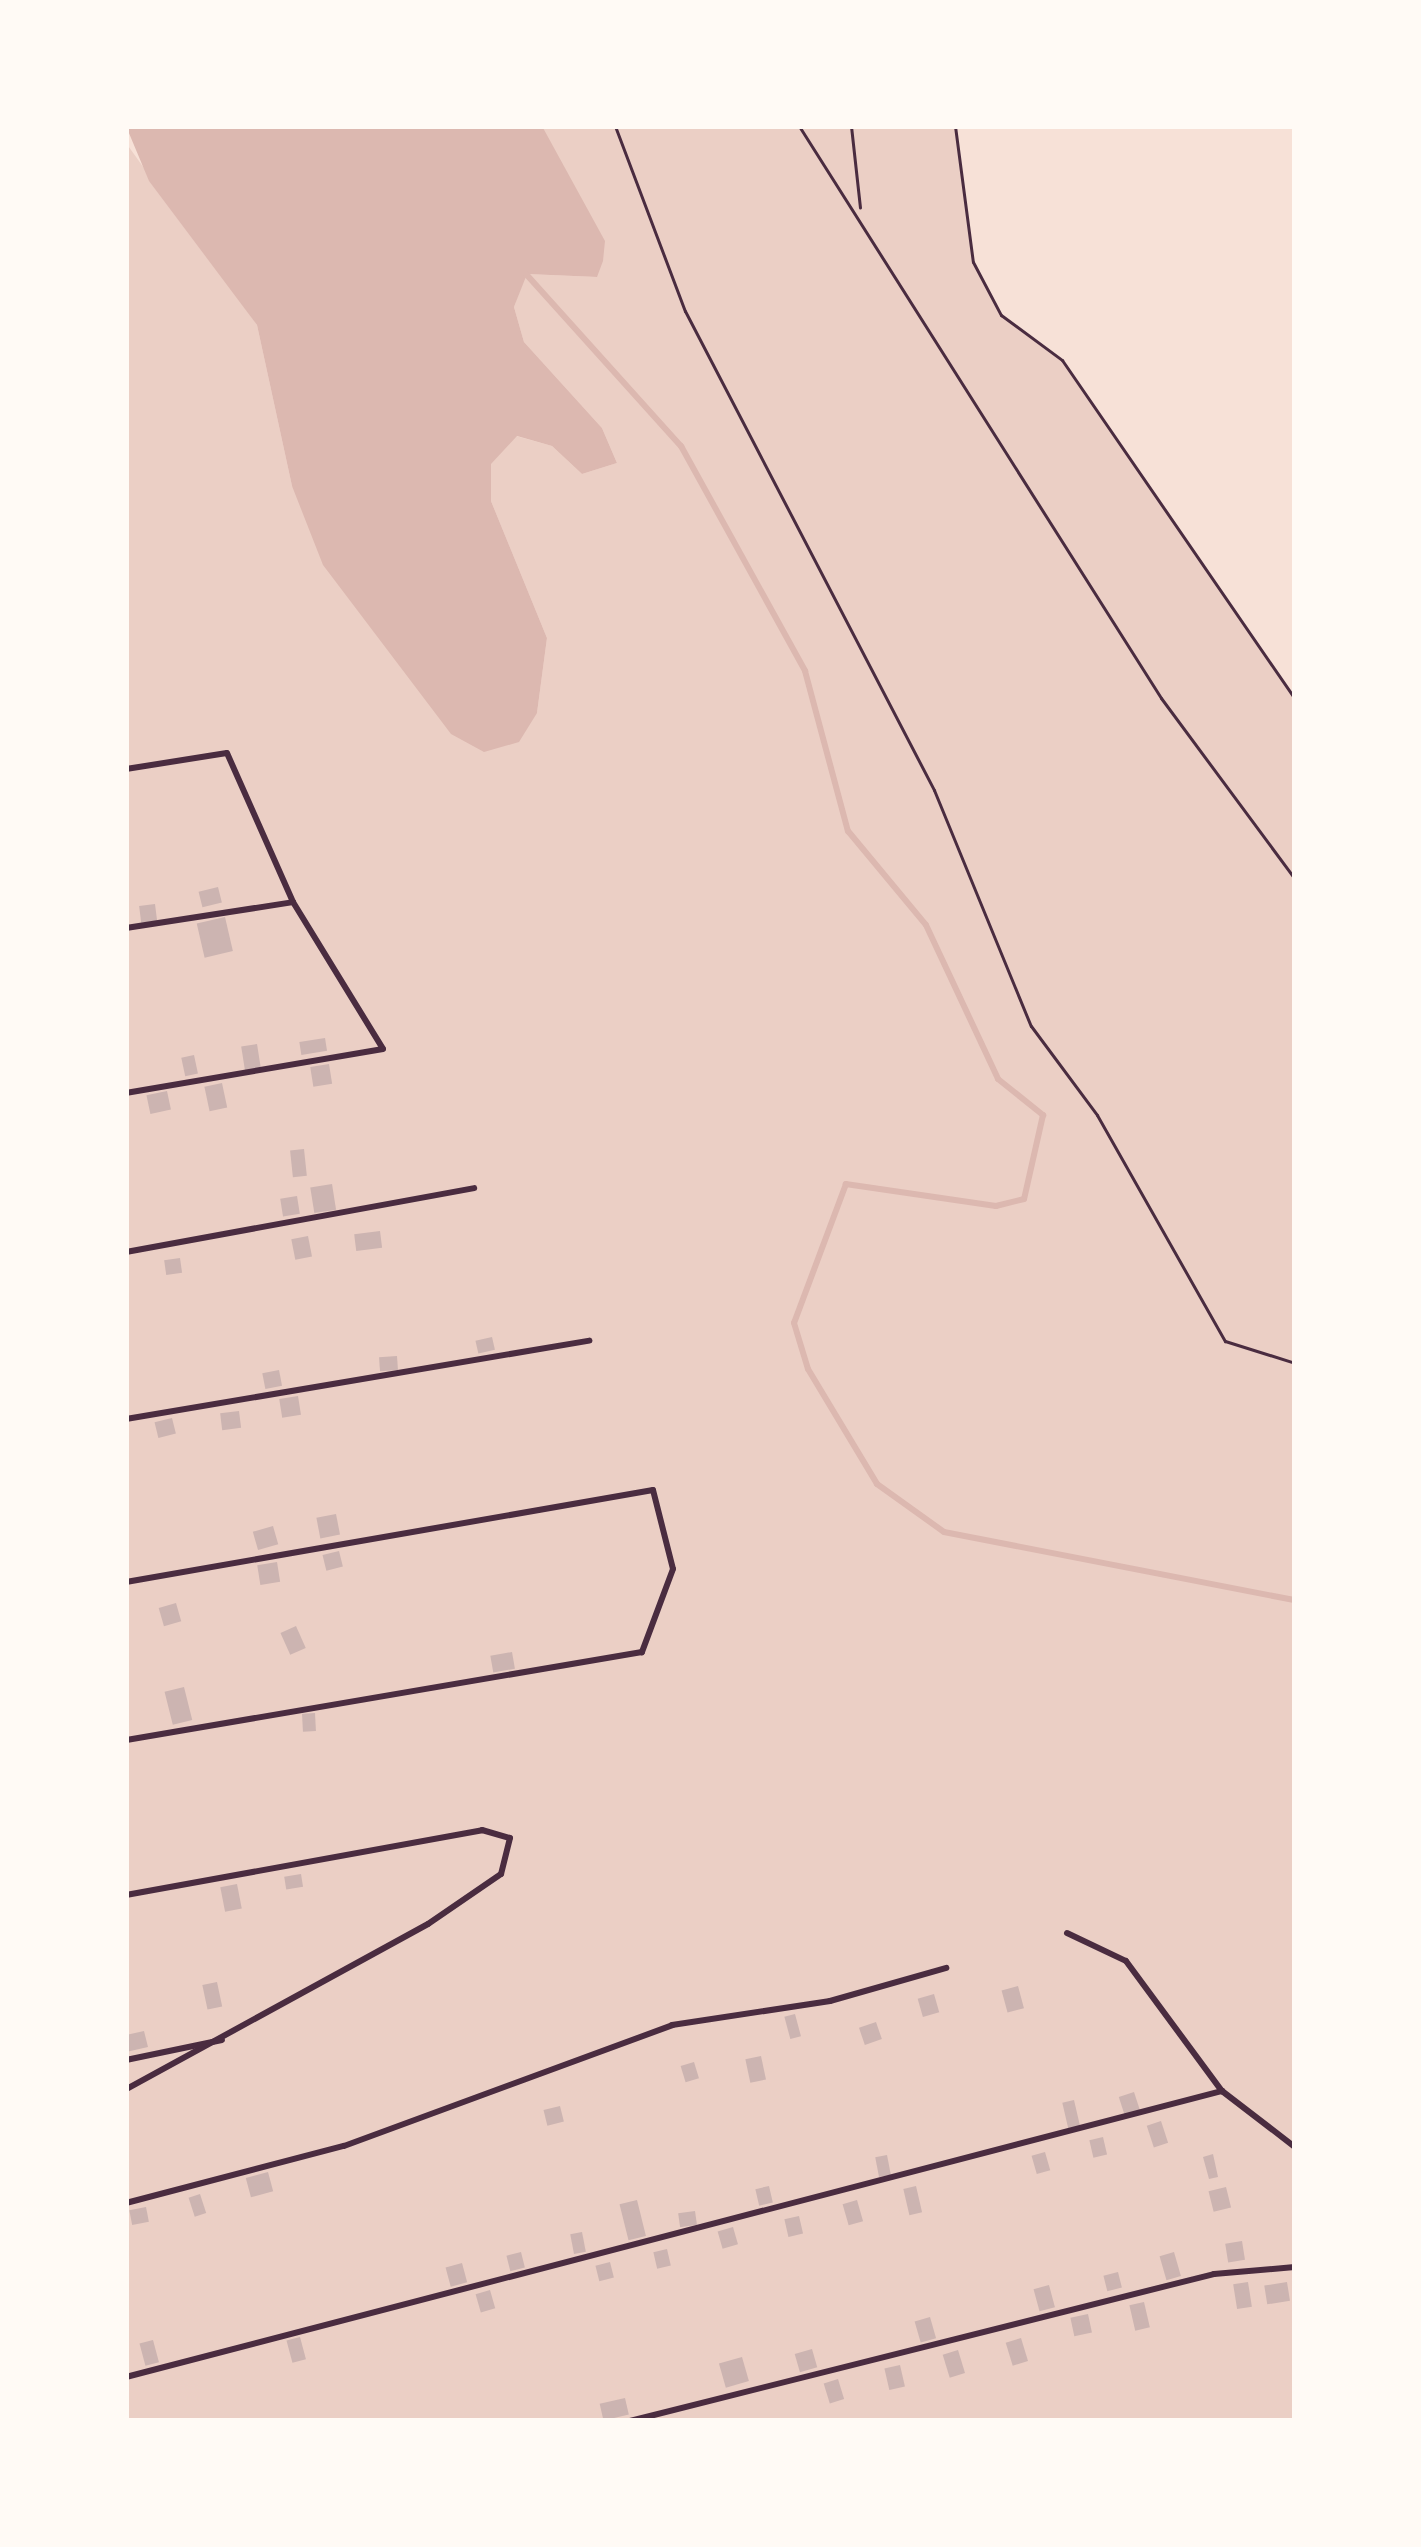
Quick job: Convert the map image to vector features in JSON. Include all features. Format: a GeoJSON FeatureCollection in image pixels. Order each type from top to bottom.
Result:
{"type":"FeatureCollection","features":[{"type":"Feature","properties":{"kind":"lane"},"geometry":{"type":"LineString","coordinates":[[126,769],[227,753],[293,902],[382,1049],[126,1093]]}},
{"type":"Feature","properties":{"kind":"lane"},"geometry":{"type":"LineString","coordinates":[[126,928],[293,902]]}},
{"type":"Feature","properties":{"kind":"lane"},"geometry":{"type":"LineString","coordinates":[[126,1252],[473,1188]]}},
{"type":"Feature","properties":{"kind":"lane"},"geometry":{"type":"LineString","coordinates":[[126,1419],[589,1341]]}},
{"type":"Feature","properties":{"kind":"lane"},"geometry":{"type":"LineString","coordinates":[[126,1582],[653,1490],[673,1569],[642,1652],[126,1740]]}},
{"type":"Feature","properties":{"kind":"lane"},"geometry":{"type":"LineString","coordinates":[[126,1895],[482,1830],[510,1838],[501,1874],[232,2038],[126,2089]]}},
{"type":"Feature","properties":{"kind":"lane"},"geometry":{"type":"LineString","coordinates":[[1067,1933],[1126,1961],[1222,2091],[1295,2147]]}},
{"type":"Feature","properties":{"kind":"lane"},"geometry":{"type":"LineString","coordinates":[[126,2203],[344,2146],[672,2025],[830,2001],[946,1968]]}},
{"type":"Feature","properties":{"kind":"lane"},"geometry":{"type":"LineString","coordinates":[[126,2060],[232,2038]]}},
{"type":"Feature","properties":{"kind":"lane"},"geometry":{"type":"LineString","coordinates":[[126,2377],[1222,2091]]}},
{"type":"Feature","properties":{"kind":"lane"},"geometry":{"type":"LineString","coordinates":[[630,2421],[1214,2274],[1295,2267]]}},
{"type":"Feature","properties":{"kind":"path"},"geometry":{"type":"LineString","coordinates":[[615,126],[685,310],[934,790],[1031,1026],[1097,1115],[1225,1341],[1295,1363]]}},
{"type":"Feature","properties":{"kind":"path"},"geometry":{"type":"LineString","coordinates":[[799,126],[860,209],[966,398],[1295,879]]}},
{"type":"Feature","properties":{"kind":"path"},"geometry":{"type":"LineString","coordinates":[[851,126],[860,209]]}},
{"type":"Feature","properties":{"kind":"path"},"geometry":{"type":"LineString","coordinates":[[955,126],[974,262],[1001,315],[1062,360],[1295,699]]}},
{"type":"Feature","properties":{"kind":"shaded area"},"geometry":{"type":"Polygon","coordinates":[[[126,126],[542,126],[605,241],[603,261],[597,277],[527,274],[514,307],[524,342],[602,428],[617,463],[582,474],[552,446],[517,436],[491,464],[491,501],[547,638],[537,713],[519,742],[484,752],[451,734],[323,565],[292,486],[257,325],[149,181],[126,126]]]}},
{"type":"Feature","properties":{"kind":"shaded area"},"geometry":{"type":"Polygon","coordinates":[[[542,126],[955,126],[973,262],[1001,315],[1062,360],[1295,699],[1295,2421],[126,2421],[126,143],[257,325],[292,486],[537,713],[547,638],[491,501],[491,463],[516,436],[552,446],[582,474],[617,463],[602,428],[524,342],[514,307],[526,274],[596,277],[542,126]]]}},
{"type":"Feature","properties":{"kind":"building"},"geometry":{"type":"Polygon","coordinates":[[[218,887],[222,903],[202,907],[199,892],[218,887]]]}},
{"type":"Feature","properties":{"kind":"building"},"geometry":{"type":"Polygon","coordinates":[[[155,904],[157,921],[141,923],[139,906],[155,904]]]}},
{"type":"Feature","properties":{"kind":"building"},"geometry":{"type":"Polygon","coordinates":[[[225,917],[233,951],[205,958],[197,924],[225,917]]]}},
{"type":"Feature","properties":{"kind":"building"},"geometry":{"type":"Polygon","coordinates":[[[325,1038],[327,1051],[301,1055],[299,1042],[325,1038]]]}},
{"type":"Feature","properties":{"kind":"building"},"geometry":{"type":"Polygon","coordinates":[[[257,1044],[261,1068],[245,1070],[241,1047],[257,1044]]]}},
{"type":"Feature","properties":{"kind":"building"},"geometry":{"type":"Polygon","coordinates":[[[194,1055],[198,1074],[185,1076],[181,1058],[194,1055]]]}},
{"type":"Feature","properties":{"kind":"building"},"geometry":{"type":"Polygon","coordinates":[[[329,1064],[332,1084],[313,1087],[310,1067],[329,1064]]]}},
{"type":"Feature","properties":{"kind":"building"},"geometry":{"type":"Polygon","coordinates":[[[222,1083],[227,1107],[210,1111],[204,1087],[222,1083]]]}},
{"type":"Feature","properties":{"kind":"building"},"geometry":{"type":"Polygon","coordinates":[[[167,1091],[171,1110],[150,1114],[146,1095],[167,1091]]]}},
{"type":"Feature","properties":{"kind":"building"},"geometry":{"type":"Polygon","coordinates":[[[304,1149],[307,1176],[293,1177],[290,1150],[304,1149]]]}},
{"type":"Feature","properties":{"kind":"building"},"geometry":{"type":"Polygon","coordinates":[[[332,1184],[336,1210],[314,1213],[310,1187],[332,1184]]]}},
{"type":"Feature","properties":{"kind":"building"},"geometry":{"type":"Polygon","coordinates":[[[297,1196],[300,1214],[283,1216],[280,1199],[297,1196]]]}},
{"type":"Feature","properties":{"kind":"building"},"geometry":{"type":"Polygon","coordinates":[[[380,1231],[382,1248],[356,1251],[354,1234],[380,1231]]]}},
{"type":"Feature","properties":{"kind":"building"},"geometry":{"type":"Polygon","coordinates":[[[308,1236],[312,1257],[295,1260],[291,1239],[308,1236]]]}},
{"type":"Feature","properties":{"kind":"building"},"geometry":{"type":"Polygon","coordinates":[[[180,1258],[182,1273],[166,1275],[164,1260],[180,1258]]]}},
{"type":"Feature","properties":{"kind":"building"},"geometry":{"type":"Polygon","coordinates":[[[492,1337],[495,1350],[478,1353],[475,1341],[492,1337]]]}},
{"type":"Feature","properties":{"kind":"building"},"geometry":{"type":"Polygon","coordinates":[[[397,1356],[398,1370],[380,1371],[379,1357],[397,1356]]]}},
{"type":"Feature","properties":{"kind":"building"},"geometry":{"type":"Polygon","coordinates":[[[279,1370],[282,1386],[265,1389],[262,1373],[279,1370]]]}},
{"type":"Feature","properties":{"kind":"building"},"geometry":{"type":"Polygon","coordinates":[[[298,1396],[301,1415],[282,1418],[279,1399],[298,1396]]]}},
{"type":"Feature","properties":{"kind":"building"},"geometry":{"type":"Polygon","coordinates":[[[239,1411],[241,1428],[222,1430],[220,1413],[239,1411]]]}},
{"type":"Feature","properties":{"kind":"building"},"geometry":{"type":"Polygon","coordinates":[[[172,1418],[176,1434],[158,1438],[155,1422],[172,1418]]]}},
{"type":"Feature","properties":{"kind":"building"},"geometry":{"type":"Polygon","coordinates":[[[336,1514],[340,1535],[320,1538],[316,1518],[336,1514]]]}},
{"type":"Feature","properties":{"kind":"building"},"geometry":{"type":"Polygon","coordinates":[[[273,1526],[278,1544],[258,1550],[253,1532],[273,1526]]]}},
{"type":"Feature","properties":{"kind":"building"},"geometry":{"type":"Polygon","coordinates":[[[339,1551],[343,1567],[326,1571],[323,1555],[339,1551]]]}},
{"type":"Feature","properties":{"kind":"building"},"geometry":{"type":"Polygon","coordinates":[[[277,1562],[280,1582],[260,1585],[257,1565],[277,1562]]]}},
{"type":"Feature","properties":{"kind":"building"},"geometry":{"type":"Polygon","coordinates":[[[176,1603],[181,1621],[164,1626],[159,1608],[176,1603]]]}},
{"type":"Feature","properties":{"kind":"building"},"geometry":{"type":"Polygon","coordinates":[[[296,1626],[306,1648],[290,1655],[280,1633],[296,1626]]]}},
{"type":"Feature","properties":{"kind":"building"},"geometry":{"type":"Polygon","coordinates":[[[512,1652],[515,1669],[493,1673],[490,1656],[512,1652]]]}},
{"type":"Feature","properties":{"kind":"building"},"geometry":{"type":"Polygon","coordinates":[[[184,1687],[192,1720],[173,1725],[165,1692],[184,1687]]]}},
{"type":"Feature","properties":{"kind":"building"},"geometry":{"type":"Polygon","coordinates":[[[315,1713],[316,1731],[303,1732],[302,1714],[315,1713]]]}},
{"type":"Feature","properties":{"kind":"building"},"geometry":{"type":"Polygon","coordinates":[[[301,1874],[303,1887],[286,1889],[284,1877],[301,1874]]]}},
{"type":"Feature","properties":{"kind":"building"},"geometry":{"type":"Polygon","coordinates":[[[237,1884],[242,1909],[225,1912],[220,1887],[237,1884]]]}},
{"type":"Feature","properties":{"kind":"building"},"geometry":{"type":"Polygon","coordinates":[[[217,1982],[222,2006],[208,2010],[202,1985],[217,1982]]]}},
{"type":"Feature","properties":{"kind":"building"},"geometry":{"type":"Polygon","coordinates":[[[1018,1986],[1024,2008],[1008,2013],[1002,1990],[1018,1986]]]}},
{"type":"Feature","properties":{"kind":"building"},"geometry":{"type":"Polygon","coordinates":[[[934,1994],[939,2012],[923,2017],[918,1999],[934,1994]]]}},
{"type":"Feature","properties":{"kind":"building"},"geometry":{"type":"Polygon","coordinates":[[[795,2014],[801,2036],[790,2039],[784,2017],[795,2014]]]}},
{"type":"Feature","properties":{"kind":"building"},"geometry":{"type":"Polygon","coordinates":[[[876,2022],[882,2039],[865,2045],[859,2028],[876,2022]]]}},
{"type":"Feature","properties":{"kind":"building"},"geometry":{"type":"Polygon","coordinates":[[[144,2031],[148,2047],[126,2052],[126,2035],[144,2031]]]}},
{"type":"Feature","properties":{"kind":"building"},"geometry":{"type":"Polygon","coordinates":[[[761,2056],[766,2079],[750,2083],[745,2059],[761,2056]]]}},
{"type":"Feature","properties":{"kind":"building"},"geometry":{"type":"Polygon","coordinates":[[[694,2062],[699,2078],[686,2082],[681,2066],[694,2062]]]}},
{"type":"Feature","properties":{"kind":"building"},"geometry":{"type":"Polygon","coordinates":[[[1134,2092],[1140,2111],[1125,2116],[1119,2097],[1134,2092]]]}},
{"type":"Feature","properties":{"kind":"building"},"geometry":{"type":"Polygon","coordinates":[[[1074,2100],[1080,2126],[1068,2129],[1062,2103],[1074,2100]]]}},
{"type":"Feature","properties":{"kind":"building"},"geometry":{"type":"Polygon","coordinates":[[[560,2106],[564,2122],[547,2126],[544,2110],[560,2106]]]}},
{"type":"Feature","properties":{"kind":"building"},"geometry":{"type":"Polygon","coordinates":[[[1161,2121],[1168,2143],[1154,2148],[1147,2126],[1161,2121]]]}},
{"type":"Feature","properties":{"kind":"building"},"geometry":{"type":"Polygon","coordinates":[[[1103,2137],[1107,2155],[1093,2158],[1089,2140],[1103,2137]]]}},
{"type":"Feature","properties":{"kind":"building"},"geometry":{"type":"Polygon","coordinates":[[[1045,2152],[1050,2170],[1037,2174],[1032,2156],[1045,2152]]]}},
{"type":"Feature","properties":{"kind":"building"},"geometry":{"type":"Polygon","coordinates":[[[1213,2154],[1218,2177],[1209,2179],[1203,2157],[1213,2154]]]}},
{"type":"Feature","properties":{"kind":"building"},"geometry":{"type":"Polygon","coordinates":[[[887,2155],[891,2175],[879,2177],[875,2157],[887,2155]]]}},
{"type":"Feature","properties":{"kind":"building"},"geometry":{"type":"Polygon","coordinates":[[[268,2172],[273,2191],[251,2197],[246,2178],[268,2172]]]}},
{"type":"Feature","properties":{"kind":"building"},"geometry":{"type":"Polygon","coordinates":[[[769,2186],[773,2203],[759,2206],[755,2189],[769,2186]]]}},
{"type":"Feature","properties":{"kind":"building"},"geometry":{"type":"Polygon","coordinates":[[[916,2186],[922,2212],[909,2215],[903,2189],[916,2186]]]}},
{"type":"Feature","properties":{"kind":"building"},"geometry":{"type":"Polygon","coordinates":[[[1226,2187],[1231,2207],[1214,2212],[1209,2191],[1226,2187]]]}},
{"type":"Feature","properties":{"kind":"building"},"geometry":{"type":"Polygon","coordinates":[[[200,2194],[206,2213],[195,2217],[189,2198],[200,2194]]]}},
{"type":"Feature","properties":{"kind":"building"},"geometry":{"type":"Polygon","coordinates":[[[637,2200],[646,2236],[628,2240],[620,2204],[637,2200]]]}},
{"type":"Feature","properties":{"kind":"building"},"geometry":{"type":"Polygon","coordinates":[[[857,2200],[863,2221],[849,2225],[843,2204],[857,2200]]]}},
{"type":"Feature","properties":{"kind":"building"},"geometry":{"type":"Polygon","coordinates":[[[146,2207],[149,2222],[132,2225],[129,2210],[146,2207]]]}},
{"type":"Feature","properties":{"kind":"building"},"geometry":{"type":"Polygon","coordinates":[[[695,2211],[697,2225],[680,2227],[678,2213],[695,2211]]]}},
{"type":"Feature","properties":{"kind":"building"},"geometry":{"type":"Polygon","coordinates":[[[799,2216],[803,2234],[788,2237],[784,2219],[799,2216]]]}},
{"type":"Feature","properties":{"kind":"building"},"geometry":{"type":"Polygon","coordinates":[[[733,2227],[738,2244],[723,2249],[718,2231],[733,2227]]]}},
{"type":"Feature","properties":{"kind":"building"},"geometry":{"type":"Polygon","coordinates":[[[582,2232],[586,2252],[574,2254],[570,2234],[582,2232]]]}},
{"type":"Feature","properties":{"kind":"building"},"geometry":{"type":"Polygon","coordinates":[[[1242,2241],[1245,2260],[1228,2262],[1225,2244],[1242,2241]]]}},
{"type":"Feature","properties":{"kind":"building"},"geometry":{"type":"Polygon","coordinates":[[[667,2249],[671,2266],[657,2269],[653,2252],[667,2249]]]}},
{"type":"Feature","properties":{"kind":"building"},"geometry":{"type":"Polygon","coordinates":[[[521,2252],[525,2268],[510,2271],[506,2256],[521,2252]]]}},
{"type":"Feature","properties":{"kind":"building"},"geometry":{"type":"Polygon","coordinates":[[[1174,2252],[1181,2276],[1166,2280],[1160,2256],[1174,2252]]]}},
{"type":"Feature","properties":{"kind":"building"},"geometry":{"type":"Polygon","coordinates":[[[610,2262],[614,2278],[599,2281],[595,2266],[610,2262]]]}},
{"type":"Feature","properties":{"kind":"building"},"geometry":{"type":"Polygon","coordinates":[[[462,2263],[467,2282],[451,2287],[446,2267],[462,2263]]]}},
{"type":"Feature","properties":{"kind":"building"},"geometry":{"type":"Polygon","coordinates":[[[1118,2272],[1122,2288],[1107,2291],[1103,2276],[1118,2272]]]}},
{"type":"Feature","properties":{"kind":"building"},"geometry":{"type":"Polygon","coordinates":[[[1248,2282],[1252,2307],[1237,2309],[1233,2284],[1248,2282]]]}},
{"type":"Feature","properties":{"kind":"building"},"geometry":{"type":"Polygon","coordinates":[[[1287,2282],[1290,2301],[1267,2304],[1264,2286],[1287,2282]]]}},
{"type":"Feature","properties":{"kind":"building"},"geometry":{"type":"Polygon","coordinates":[[[1049,2285],[1055,2307],[1039,2311],[1034,2289],[1049,2285]]]}},
{"type":"Feature","properties":{"kind":"building"},"geometry":{"type":"Polygon","coordinates":[[[490,2290],[495,2308],[481,2312],[476,2294],[490,2290]]]}},
{"type":"Feature","properties":{"kind":"building"},"geometry":{"type":"Polygon","coordinates":[[[1144,2302],[1150,2327],[1135,2331],[1129,2305],[1144,2302]]]}},
{"type":"Feature","properties":{"kind":"building"},"geometry":{"type":"Polygon","coordinates":[[[1088,2314],[1092,2333],[1074,2336],[1070,2318],[1088,2314]]]}},
{"type":"Feature","properties":{"kind":"building"},"geometry":{"type":"Polygon","coordinates":[[[930,2317],[936,2338],[921,2343],[915,2321],[930,2317]]]}},
{"type":"Feature","properties":{"kind":"building"},"geometry":{"type":"Polygon","coordinates":[[[300,2337],[306,2359],[292,2363],[286,2341],[300,2337]]]}},
{"type":"Feature","properties":{"kind":"building"},"geometry":{"type":"Polygon","coordinates":[[[1021,2338],[1028,2361],[1013,2366],[1006,2343],[1021,2338]]]}},
{"type":"Feature","properties":{"kind":"building"},"geometry":{"type":"Polygon","coordinates":[[[153,2340],[159,2362],[145,2366],[139,2344],[153,2340]]]}},
{"type":"Feature","properties":{"kind":"building"},"geometry":{"type":"Polygon","coordinates":[[[812,2349],[817,2367],[800,2372],[795,2354],[812,2349]]]}},
{"type":"Feature","properties":{"kind":"building"},"geometry":{"type":"Polygon","coordinates":[[[958,2350],[965,2373],[950,2378],[943,2355],[958,2350]]]}},
{"type":"Feature","properties":{"kind":"building"},"geometry":{"type":"Polygon","coordinates":[[[742,2357],[749,2381],[726,2388],[719,2364],[742,2357]]]}},
{"type":"Feature","properties":{"kind":"building"},"geometry":{"type":"Polygon","coordinates":[[[900,2365],[905,2386],[889,2390],[884,2369],[900,2365]]]}},
{"type":"Feature","properties":{"kind":"building"},"geometry":{"type":"Polygon","coordinates":[[[838,2379],[844,2399],[830,2403],[824,2383],[838,2379]]]}},
{"type":"Feature","properties":{"kind":"building"},"geometry":{"type":"Polygon","coordinates":[[[625,2398],[629,2415],[603,2420],[600,2404],[625,2398]]]}},
{"type":"Feature","properties":{"kind":"waterway"},"geometry":{"type":"LineString","coordinates":[[526,274],[681,446],[805,671],[848,831],[926,925],[998,1079],[1043,1115],[1024,1199],[996,1206],[846,1184],[794,1323],[808,1369],[877,1484],[944,1532],[1295,1600]]}}]}
